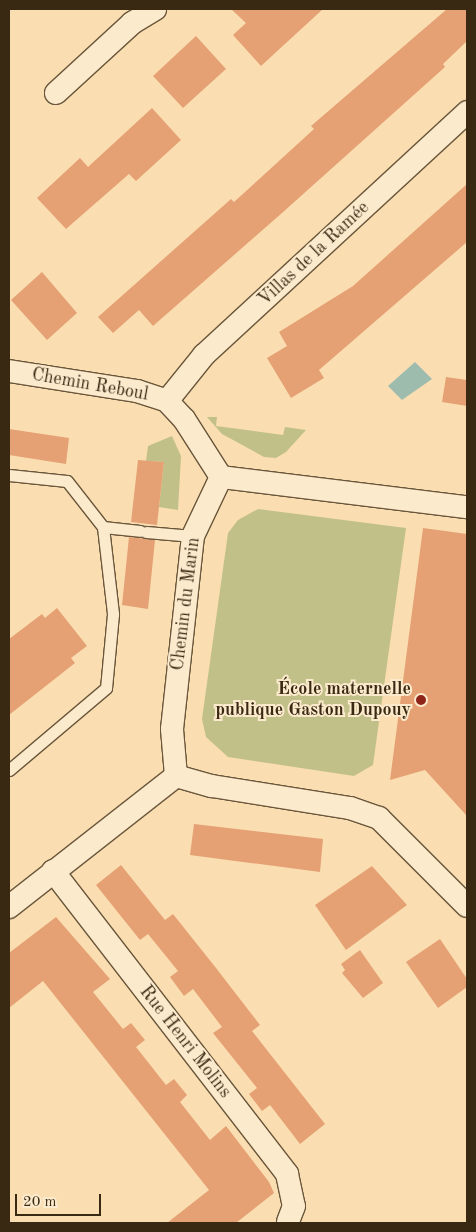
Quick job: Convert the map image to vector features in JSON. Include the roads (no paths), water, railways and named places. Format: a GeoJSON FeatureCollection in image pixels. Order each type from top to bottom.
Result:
{"type":"FeatureCollection","features":[{"type":"Feature","properties":{"kind":"street"},"geometry":{"type":"LineString","coordinates":[[56,93],[132,23],[155,9]]}},
{"type":"Feature","properties":{"kind":"street","name":"Villas de la Ramée"},"geometry":{"type":"LineString","coordinates":[[167,401],[204,355],[467,112]]}},
{"type":"Feature","properties":{"kind":"street","name":"Chemin Reboul"},"geometry":{"type":"LineString","coordinates":[[9,371],[137,391],[167,401],[184,419],[221,477]]}},
{"type":"Feature","properties":{"kind":"street"},"geometry":{"type":"LineString","coordinates":[[221,477],[467,507]]}},
{"type":"Feature","properties":{"kind":"street","name":"Chemin du Marin"},"geometry":{"type":"LineString","coordinates":[[176,776],[172,729],[193,536],[221,477]]}},
{"type":"Feature","properties":{"kind":"street"},"geometry":{"type":"LineString","coordinates":[[9,907],[176,776],[212,786],[350,808],[379,818],[467,906]]}},
{"type":"Feature","properties":{"kind":"street","name":"Rue Henri Molins"},"geometry":{"type":"LineString","coordinates":[[53,871],[286,1174],[294,1206],[288,1223]]}},
{"type":"Feature","properties":{"kind":"lane"},"geometry":{"type":"LineString","coordinates":[[9,475],[67,481],[103,527],[113,614],[106,688],[9,770]]}},
{"type":"Feature","properties":{"kind":"lane"},"geometry":{"type":"LineString","coordinates":[[103,527],[193,536]]}},
{"type":"Feature","properties":{"kind":"place","name":"École maternelle publique Gaston Dupouy"},"geometry":{"type":"Point","coordinates":[421,700]}}]}
